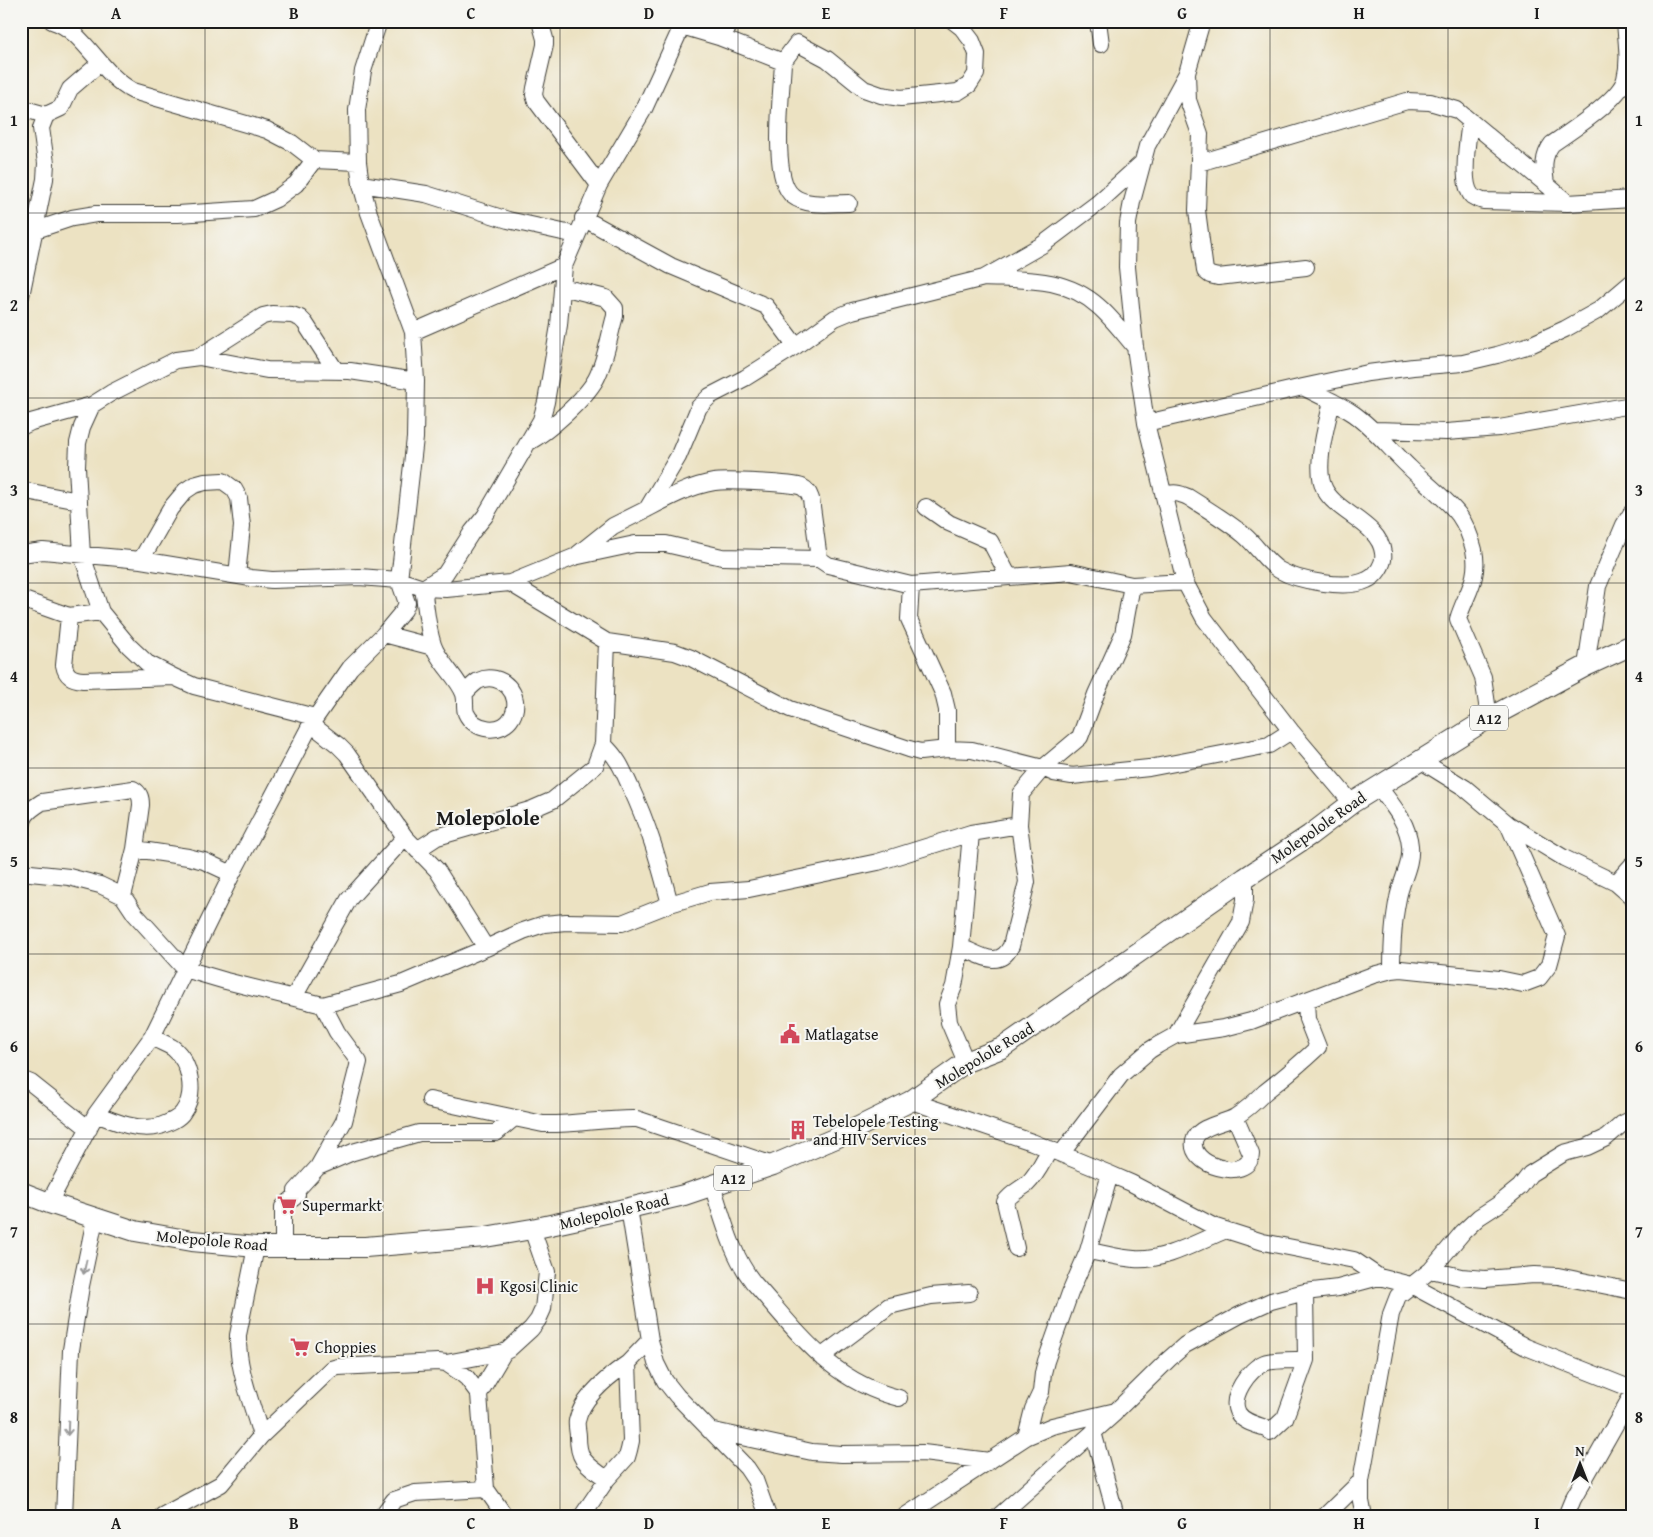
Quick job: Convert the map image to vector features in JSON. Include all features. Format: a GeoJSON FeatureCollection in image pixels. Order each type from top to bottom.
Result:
{"type":"FeatureCollection","features":[{"type":"Feature","properties":{"kind":"main road","name":"Molepolole Road"},"geometry":{"type":"LineString","coordinates":[[21,1192],[95,1219],[135,1231],[192,1242],[256,1246],[366,1248],[484,1237],[532,1229],[684,1195],[773,1165],[836,1138],[910,1101],[966,1062],[1002,1048],[1378,786],[1488,718],[1586,666],[1632,645]]}},
{"type":"Feature","properties":{"kind":"street"},"geometry":{"type":"LineString","coordinates":[[52,21],[70,30],[99,64],[123,86],[133,91],[267,130],[292,143],[314,160],[358,162]]}},
{"type":"Feature","properties":{"kind":"street"},"geometry":{"type":"LineString","coordinates":[[49,1203],[92,1122],[152,1037],[232,874],[313,721],[350,668],[384,634],[404,610],[407,603],[399,580],[415,438],[416,381],[412,332],[369,213],[360,184],[358,162],[357,110],[363,71],[379,21]]}},
{"type":"Feature","properties":{"kind":"street"},"geometry":{"type":"LineString","coordinates":[[540,21],[545,39],[535,88],[534,95],[536,101],[599,185]]}},
{"type":"Feature","properties":{"kind":"street"},"geometry":{"type":"LineString","coordinates":[[719,36],[734,21]]}},
{"type":"Feature","properties":{"kind":"street"},"geometry":{"type":"LineString","coordinates":[[849,203],[806,202],[794,197],[787,190],[779,155],[783,62],[797,43],[827,59],[864,89],[882,95],[901,98],[958,92],[969,85],[976,74],[977,54],[972,41],[962,28],[953,21]]}},
{"type":"Feature","properties":{"kind":"street"},"geometry":{"type":"LineString","coordinates":[[1098,21],[1101,44]]}},
{"type":"Feature","properties":{"kind":"street"},"geometry":{"type":"LineString","coordinates":[[1546,184],[1544,165],[1546,153],[1552,144],[1615,96],[1624,81],[1628,62],[1625,21]]}},
{"type":"Feature","properties":{"kind":"street"},"geometry":{"type":"LineString","coordinates":[[423,588],[445,574],[472,532],[485,516],[541,420],[546,402],[559,325],[564,266],[583,218],[599,185],[648,102],[679,23],[719,36],[783,62]]}},
{"type":"Feature","properties":{"kind":"street"},"geometry":{"type":"LineString","coordinates":[[1204,23],[1187,73],[1147,146],[1132,202],[1127,246],[1127,267],[1135,347],[1146,423],[1185,582],[1204,618],[1291,731],[1352,803]]}},
{"type":"Feature","properties":{"kind":"street"},"geometry":{"type":"LineString","coordinates":[[21,108],[46,115],[61,108],[70,89],[99,64]]}},
{"type":"Feature","properties":{"kind":"street"},"geometry":{"type":"LineString","coordinates":[[1187,73],[1188,100],[1200,134],[1197,210],[1205,271],[1210,275],[1218,277],[1306,267]]}},
{"type":"Feature","properties":{"kind":"street"},"geometry":{"type":"LineString","coordinates":[[1199,162],[1407,101],[1430,102],[1457,110],[1568,204]]}},
{"type":"Feature","properties":{"kind":"street"},"geometry":{"type":"LineString","coordinates":[[21,296],[28,233],[45,179],[46,163],[41,128],[46,115]]}},
{"type":"Feature","properties":{"kind":"street"},"geometry":{"type":"LineString","coordinates":[[1470,121],[1466,167],[1468,189],[1473,197],[1483,201],[1568,204],[1632,199]]}},
{"type":"Feature","properties":{"kind":"street"},"geometry":{"type":"LineString","coordinates":[[28,233],[72,218],[96,214],[178,214],[254,208],[276,199],[296,184],[314,160]]}},
{"type":"Feature","properties":{"kind":"street"},"geometry":{"type":"LineString","coordinates":[[647,509],[678,457],[698,407],[710,396],[745,378],[796,346],[835,318],[852,310],[984,278],[1042,246],[1098,203],[1142,163]]}},
{"type":"Feature","properties":{"kind":"street"},"geometry":{"type":"LineString","coordinates":[[360,184],[426,194],[508,220],[576,235]]}},
{"type":"Feature","properties":{"kind":"street"},"geometry":{"type":"LineString","coordinates":[[583,218],[671,266],[766,306],[796,346]]}},
{"type":"Feature","properties":{"kind":"street"},"geometry":{"type":"LineString","coordinates":[[412,332],[564,266]]}},
{"type":"Feature","properties":{"kind":"street"},"geometry":{"type":"LineString","coordinates":[[984,278],[1046,282],[1072,288],[1100,307],[1135,347]]}},
{"type":"Feature","properties":{"kind":"street"},"geometry":{"type":"LineString","coordinates":[[1146,423],[1368,373],[1463,363],[1497,355],[1530,344],[1599,310],[1632,282]]}},
{"type":"Feature","properties":{"kind":"street"},"geometry":{"type":"LineString","coordinates":[[528,443],[552,427],[587,391],[601,367],[615,316],[614,308],[606,298],[562,287]]}},
{"type":"Feature","properties":{"kind":"street"},"geometry":{"type":"LineString","coordinates":[[199,356],[263,316],[287,314],[300,318],[305,323],[336,371]]}},
{"type":"Feature","properties":{"kind":"street"},"geometry":{"type":"LineString","coordinates":[[21,427],[31,422],[92,405],[111,393],[176,360],[199,356],[267,370],[350,371],[416,381]]}},
{"type":"Feature","properties":{"kind":"street"},"geometry":{"type":"LineString","coordinates":[[1303,388],[1332,401],[1375,430],[1408,467],[1458,513],[1467,529],[1474,550],[1476,574],[1458,619],[1483,677],[1488,718]]}},
{"type":"Feature","properties":{"kind":"street"},"geometry":{"type":"LineString","coordinates":[[1164,495],[1179,493],[1188,497],[1246,537],[1268,561],[1280,570],[1293,576],[1305,580],[1347,585],[1363,582],[1375,576],[1381,565],[1383,553],[1379,542],[1371,531],[1325,490],[1321,474],[1321,447],[1332,401]]}},
{"type":"Feature","properties":{"kind":"street"},"geometry":{"type":"LineString","coordinates":[[1375,430],[1446,432],[1500,428],[1632,404]]}},
{"type":"Feature","properties":{"kind":"street"},"geometry":{"type":"LineString","coordinates":[[92,405],[82,427],[78,443],[79,501],[82,555],[101,612],[129,646],[147,663],[174,677],[194,686],[313,721],[347,754],[405,838],[437,870],[486,948]]}},
{"type":"Feature","properties":{"kind":"street"},"geometry":{"type":"LineString","coordinates":[[141,560],[170,509],[185,491],[194,485],[205,482],[223,481],[234,488],[238,498],[242,526],[237,576]]}},
{"type":"Feature","properties":{"kind":"street"},"geometry":{"type":"LineString","coordinates":[[574,557],[613,526],[677,494],[715,482],[733,481],[798,486],[808,492],[819,559]]}},
{"type":"Feature","properties":{"kind":"street"},"geometry":{"type":"LineString","coordinates":[[21,490],[79,501]]}},
{"type":"Feature","properties":{"kind":"street"},"geometry":{"type":"LineString","coordinates":[[926,507],[949,523],[990,542],[1009,577]]}},
{"type":"Feature","properties":{"kind":"street"},"geometry":{"type":"LineString","coordinates":[[1586,666],[1598,586],[1624,525],[1632,512]]}},
{"type":"Feature","properties":{"kind":"street"},"geometry":{"type":"LineString","coordinates":[[21,554],[43,551],[141,560],[272,580],[359,577],[399,580],[423,588],[456,589],[510,583],[574,557],[635,544],[650,543],[666,544],[722,557],[819,559],[828,566],[911,585],[1071,572],[1132,585],[1185,582]]}},
{"type":"Feature","properties":{"kind":"street"},"geometry":{"type":"LineString","coordinates":[[510,583],[607,642],[675,652],[691,658],[790,709],[920,752],[947,749],[972,750],[1043,768],[1054,773],[1072,776],[1149,768],[1269,745],[1291,731]]}},
{"type":"Feature","properties":{"kind":"street"},"geometry":{"type":"LineString","coordinates":[[911,585],[909,619],[944,693],[947,710],[947,749]]}},
{"type":"Feature","properties":{"kind":"street"},"geometry":{"type":"LineString","coordinates":[[961,947],[992,960],[1007,954],[1011,946],[1027,882],[1019,825],[1021,794],[1043,768],[1080,738],[1096,694],[1123,634],[1132,585]]}},
{"type":"Feature","properties":{"kind":"street"},"geometry":{"type":"LineString","coordinates":[[423,588],[433,647],[464,694]]}},
{"type":"Feature","properties":{"kind":"street"},"geometry":{"type":"LineString","coordinates":[[21,599],[69,616],[101,612]]}},
{"type":"Feature","properties":{"kind":"street"},"geometry":{"type":"LineString","coordinates":[[69,616],[64,664],[68,676],[75,680],[174,677]]}},
{"type":"Feature","properties":{"kind":"street"},"geometry":{"type":"LineString","coordinates":[[384,634],[433,647]]}},
{"type":"Feature","properties":{"kind":"street"},"geometry":{"type":"LineString","coordinates":[[417,850],[437,838],[530,810],[553,800],[596,766],[603,744],[607,642]]}},
{"type":"Feature","properties":{"kind":"street"},"geometry":{"type":"LineString","coordinates":[[603,744],[617,758],[644,816],[654,844],[670,904]]}},
{"type":"Feature","properties":{"kind":"street"},"geometry":{"type":"LineString","coordinates":[[1420,760],[1465,788],[1508,824],[1564,858],[1616,883],[1632,897]]}},
{"type":"Feature","properties":{"kind":"street"},"geometry":{"type":"LineString","coordinates":[[1378,786],[1400,814],[1410,846],[1410,860],[1398,897],[1392,933],[1392,970]]}},
{"type":"Feature","properties":{"kind":"street"},"geometry":{"type":"LineString","coordinates":[[21,835],[24,816],[42,802],[133,789],[138,792],[141,798],[135,849],[123,896]]}},
{"type":"Feature","properties":{"kind":"street"},"geometry":{"type":"LineString","coordinates":[[1016,1248],[1005,1202],[1009,1195],[1028,1183],[1121,1076],[1150,1050],[1176,1035],[1224,1028],[1251,1021],[1373,975],[1392,970],[1401,969],[1523,984],[1539,978],[1550,965],[1557,936],[1508,824]]}},
{"type":"Feature","properties":{"kind":"street"},"geometry":{"type":"LineString","coordinates":[[21,872],[69,877],[100,885],[123,896],[135,914],[185,969],[323,1005],[401,984],[523,931],[544,924],[566,922],[622,923],[670,904],[710,892],[749,889],[878,862],[971,833],[1019,825]]}},
{"type":"Feature","properties":{"kind":"street"},"geometry":{"type":"LineString","coordinates":[[966,1062],[949,1022],[947,1004],[954,986],[961,947],[971,833]]}},
{"type":"Feature","properties":{"kind":"street"},"geometry":{"type":"LineString","coordinates":[[294,997],[349,899],[405,838]]}},
{"type":"Feature","properties":{"kind":"street"},"geometry":{"type":"LineString","coordinates":[[135,849],[204,861],[232,874]]}},
{"type":"Feature","properties":{"kind":"street"},"geometry":{"type":"LineString","coordinates":[[1616,883],[1632,865]]}},
{"type":"Feature","properties":{"kind":"street"},"geometry":{"type":"LineString","coordinates":[[1176,1035],[1241,922],[1246,900],[1245,878]]}},
{"type":"Feature","properties":{"kind":"street"},"geometry":{"type":"LineString","coordinates":[[1235,1117],[1318,1047],[1308,1019],[1306,1001]]}},
{"type":"Feature","properties":{"kind":"street"},"geometry":{"type":"LineString","coordinates":[[282,1246],[283,1207],[297,1195],[296,1191],[318,1167],[344,1121],[359,1062],[337,1032],[323,1005]]}},
{"type":"Feature","properties":{"kind":"street"},"geometry":{"type":"LineString","coordinates":[[21,1079],[31,1083],[92,1122],[115,1122],[140,1127],[159,1126],[183,1113],[191,1090],[189,1075],[184,1062],[173,1048],[152,1037]]}},
{"type":"Feature","properties":{"kind":"street"},"geometry":{"type":"LineString","coordinates":[[430,1100],[543,1124],[560,1125],[637,1119],[773,1165]]}},
{"type":"Feature","properties":{"kind":"street"},"geometry":{"type":"LineString","coordinates":[[910,1101],[1055,1151],[1131,1183],[1213,1226],[1263,1242],[1354,1260],[1379,1277],[1411,1285],[1526,1347],[1632,1389]]}},
{"type":"Feature","properties":{"kind":"street"},"geometry":{"type":"LineString","coordinates":[[318,1167],[353,1152],[419,1134],[496,1133],[514,1118]]}},
{"type":"Feature","properties":{"kind":"street"},"geometry":{"type":"LineString","coordinates":[[1364,1516],[1360,1481],[1391,1314],[1398,1296],[1431,1270],[1463,1232],[1479,1217],[1520,1187],[1530,1174],[1564,1153],[1587,1147],[1606,1138],[1622,1124],[1632,1119]]}},
{"type":"Feature","properties":{"kind":"street"},"geometry":{"type":"LineString","coordinates":[[1026,1437],[1033,1409],[1041,1392],[1046,1361],[1070,1293],[1088,1251],[1110,1174]]}},
{"type":"Feature","properties":{"kind":"street"},"geometry":{"type":"LineString","coordinates":[[712,1185],[735,1254],[743,1269],[821,1357],[837,1370],[866,1388],[899,1398]]}},
{"type":"Feature","properties":{"kind":"street"},"geometry":{"type":"LineString","coordinates":[[629,1208],[650,1340],[656,1363],[665,1381],[709,1430],[747,1468],[755,1480],[768,1516]]}},
{"type":"Feature","properties":{"kind":"street"},"geometry":{"type":"LineString","coordinates":[[64,1516],[71,1350],[80,1286],[95,1219]]}},
{"type":"Feature","properties":{"kind":"street"},"geometry":{"type":"LineString","coordinates":[[170,1514],[220,1484],[261,1436],[331,1369],[338,1367],[446,1363],[508,1350],[531,1329],[543,1309],[547,1272],[532,1229]]}},
{"type":"Feature","properties":{"kind":"street"},"geometry":{"type":"LineString","coordinates":[[1088,1251],[1134,1259],[1148,1259],[1160,1257],[1226,1230]]}},
{"type":"Feature","properties":{"kind":"street"},"geometry":{"type":"LineString","coordinates":[[256,1246],[238,1335],[238,1348],[240,1363],[261,1436]]}},
{"type":"Feature","properties":{"kind":"street"},"geometry":{"type":"LineString","coordinates":[[1431,1270],[1461,1277],[1485,1279],[1534,1275],[1558,1276],[1632,1291]]}},
{"type":"Feature","properties":{"kind":"street"},"geometry":{"type":"LineString","coordinates":[[999,1516],[1116,1411],[1169,1358],[1185,1345],[1271,1301],[1305,1292],[1338,1288],[1379,1277]]}},
{"type":"Feature","properties":{"kind":"street"},"geometry":{"type":"LineString","coordinates":[[1305,1292],[1306,1360],[1285,1418],[1270,1432],[1269,1429],[1244,1420],[1237,1412],[1236,1403],[1241,1386],[1256,1367],[1266,1362],[1306,1360]]}},
{"type":"Feature","properties":{"kind":"street"},"geometry":{"type":"LineString","coordinates":[[821,1357],[889,1306],[931,1296],[969,1293]]}},
{"type":"Feature","properties":{"kind":"street"},"geometry":{"type":"LineString","coordinates":[[607,1479],[589,1466],[581,1457],[577,1420],[595,1390],[612,1374],[628,1363],[650,1340]]}},
{"type":"Feature","properties":{"kind":"street"},"geometry":{"type":"LineString","coordinates":[[478,1394],[504,1352]]}},
{"type":"Feature","properties":{"kind":"street"},"geometry":{"type":"LineString","coordinates":[[446,1363],[467,1378],[478,1394],[486,1490],[505,1516]]}},
{"type":"Feature","properties":{"kind":"street"},"geometry":{"type":"LineString","coordinates":[[582,1516],[607,1479],[627,1457],[630,1450],[628,1363]]}},
{"type":"Feature","properties":{"kind":"street"},"geometry":{"type":"LineString","coordinates":[[1566,1516],[1573,1499],[1632,1395]]}},
{"type":"Feature","properties":{"kind":"street"},"geometry":{"type":"LineString","coordinates":[[905,1516],[1026,1437],[1052,1426],[1116,1411]]}},
{"type":"Feature","properties":{"kind":"street"},"geometry":{"type":"LineString","coordinates":[[709,1430],[812,1452],[842,1454],[923,1453],[990,1461]]}},
{"type":"Feature","properties":{"kind":"street"},"geometry":{"type":"LineString","coordinates":[[1093,1432],[1116,1516]]}},
{"type":"Feature","properties":{"kind":"street"},"geometry":{"type":"LineString","coordinates":[[1325,1516],[1360,1481]]}},
{"type":"Feature","properties":{"kind":"street"},"geometry":{"type":"LineString","coordinates":[[382,1516],[394,1500],[415,1493],[486,1490]]}},
{"type":"Feature","properties":{"kind":"place","name":"Matlagatse"},"geometry":{"type":"Point","coordinates":[790,1034]}},
{"type":"Feature","properties":{"kind":"place","name":"Tebelopele Testing and HIV Services"},"geometry":{"type":"Point","coordinates":[798,1130]}},
{"type":"Feature","properties":{"kind":"place","name":"Supermarkt"},"geometry":{"type":"Point","coordinates":[287,1205]}},
{"type":"Feature","properties":{"kind":"place","name":"Kgosi Clinic"},"geometry":{"type":"Point","coordinates":[485,1286]}},
{"type":"Feature","properties":{"kind":"place","name":"Choppies"},"geometry":{"type":"Point","coordinates":[300,1347]}},
{"type":"Feature","properties":{"kind":"district","name":"Molepolole"},"geometry":{"type":"Point","coordinates":[488,817]}}]}
